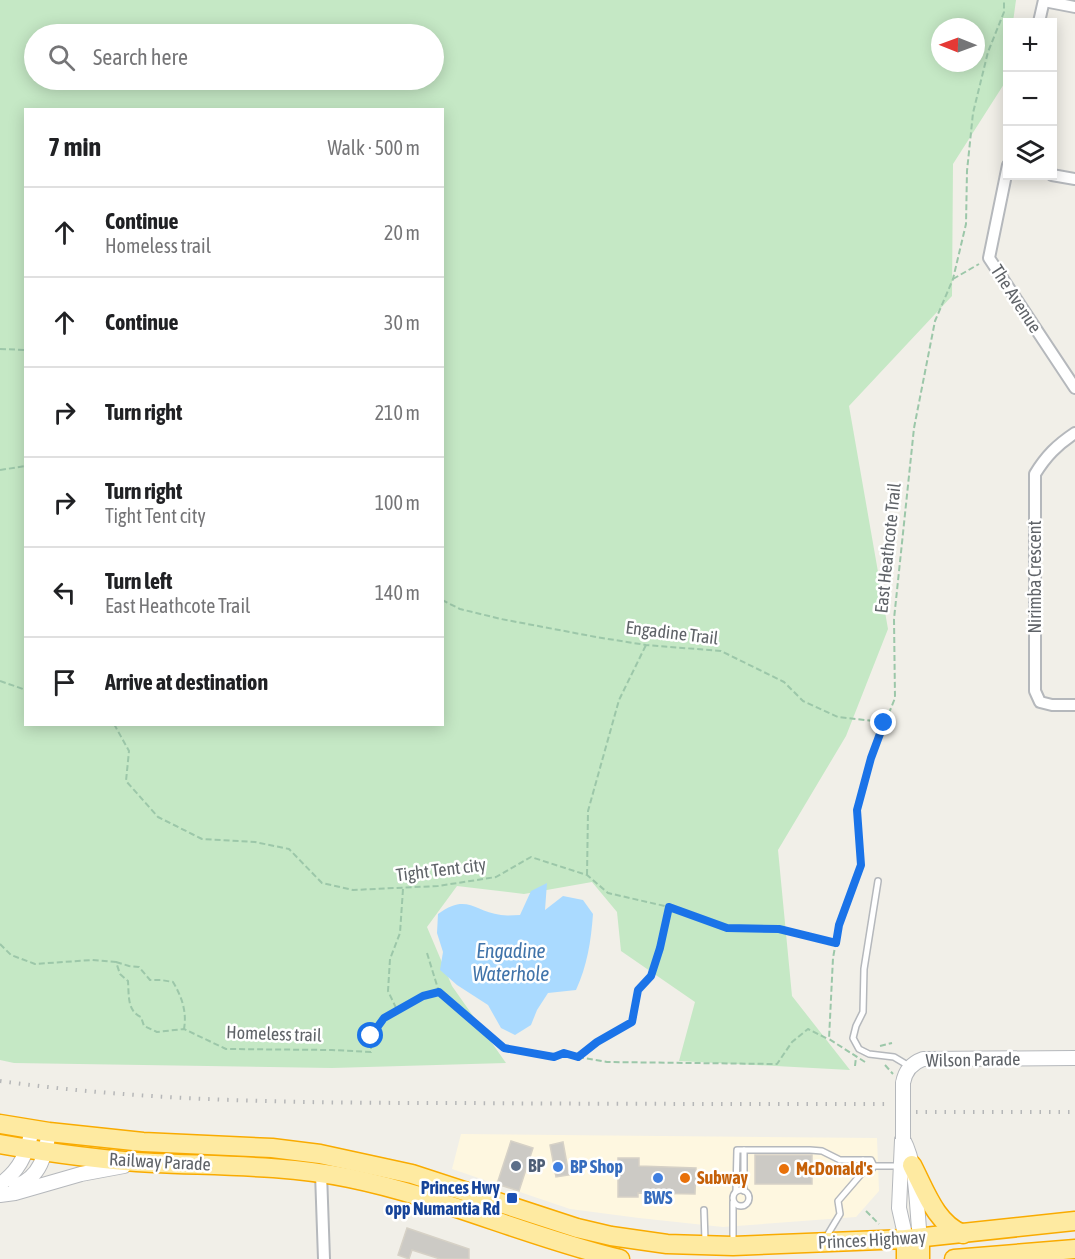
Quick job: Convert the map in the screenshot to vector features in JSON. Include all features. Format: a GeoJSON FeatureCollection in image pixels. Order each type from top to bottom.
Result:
{"type":"FeatureCollection","features":[{"type":"Feature","properties":{"kind":"highway","name":"Railway Parade"},"geometry":{"type":"LineString","coordinates":[[0,1124],[41,1131],[143,1142],[272,1148],[320,1154]]}},
{"type":"Feature","properties":{"kind":"highway","name":"Railway Parade"},"geometry":{"type":"LineString","coordinates":[[0,1144],[37,1151],[156,1163],[273,1168],[321,1173]]}},
{"type":"Feature","properties":{"kind":"highway","name":"Princes Highway"},"geometry":{"type":"LineString","coordinates":[[320,1154],[412,1174],[577,1228],[642,1241],[705,1246],[823,1243],[963,1234],[1075,1221]]}},
{"type":"Feature","properties":{"kind":"highway"},"geometry":{"type":"LineString","coordinates":[[906,1166],[944,1222],[963,1234]]}},
{"type":"Feature","properties":{"kind":"highway"},"geometry":{"type":"LineString","coordinates":[[321,1173],[407,1193],[573,1247],[620,1259]]}},
{"type":"Feature","properties":{"kind":"highway"},"geometry":{"type":"LineString","coordinates":[[906,1259],[913,1238]]}},
{"type":"Feature","properties":{"kind":"highway"},"geometry":{"type":"LineString","coordinates":[[913,1238],[921,1259]]}},
{"type":"Feature","properties":{"kind":"highway"},"geometry":{"type":"LineString","coordinates":[[954,1259],[1074,1250]]}},
{"type":"Feature","properties":{"kind":"highway"},"geometry":{"type":"LineString","coordinates":[[1035,1259],[1074,1250]]}},
{"type":"Feature","properties":{"kind":"street"},"geometry":{"type":"LineString","coordinates":[[1040,18],[1044,1],[1075,7]]}},
{"type":"Feature","properties":{"kind":"street"},"geometry":{"type":"LineString","coordinates":[[1057,176],[1075,179]]}},
{"type":"Feature","properties":{"kind":"street","name":"The Avenue"},"geometry":{"type":"LineString","coordinates":[[1004,180],[989,258],[1075,388]]}},
{"type":"Feature","properties":{"kind":"street","name":"Nirimba Crescent"},"geometry":{"type":"LineString","coordinates":[[1075,433],[1057,444],[1046,455],[1035,474],[1035,692],[1041,702],[1052,705],[1075,705]]}},
{"type":"Feature","properties":{"kind":"street","name":"Wilson Parade"},"geometry":{"type":"LineString","coordinates":[[913,1238],[898,1082],[910,1066],[923,1059],[941,1058],[1075,1058]]}},
{"type":"Feature","properties":{"kind":"street"},"geometry":{"type":"LineString","coordinates":[[0,1193],[27,1181],[41,1165],[37,1151],[41,1131]]}},
{"type":"Feature","properties":{"kind":"street"},"geometry":{"type":"LineString","coordinates":[[0,1184],[37,1151]]}},
{"type":"Feature","properties":{"kind":"street"},"geometry":{"type":"LineString","coordinates":[[0,1193],[15,1193],[111,1168],[156,1163]]}},
{"type":"Feature","properties":{"kind":"street"},"geometry":{"type":"LineString","coordinates":[[321,1173],[324,1259]]}},
{"type":"Feature","properties":{"kind":"lane"},"geometry":{"type":"LineString","coordinates":[[878,881],[864,969],[863,1012],[853,1038],[859,1049],[869,1054],[894,1057],[910,1066]]}},
{"type":"Feature","properties":{"kind":"lane"},"geometry":{"type":"LineString","coordinates":[[733,1246],[737,1150],[822,1151],[840,1160],[871,1160],[874,1166]]}},
{"type":"Feature","properties":{"kind":"lane"},"geometry":{"type":"LineString","coordinates":[[734,1200],[739,1205],[746,1203],[748,1197],[744,1191],[744,1150]]}},
{"type":"Feature","properties":{"kind":"lane"},"geometry":{"type":"LineString","coordinates":[[862,1160],[859,1166],[863,1172]]}},
{"type":"Feature","properties":{"kind":"lane"},"geometry":{"type":"LineString","coordinates":[[874,1166],[906,1166]]}},
{"type":"Feature","properties":{"kind":"lane"},"geometry":{"type":"LineString","coordinates":[[823,1243],[840,1214],[838,1201],[863,1172],[870,1172],[874,1166]]}},
{"type":"Feature","properties":{"kind":"lane"},"geometry":{"type":"LineString","coordinates":[[736,1191],[744,1191]]}},
{"type":"Feature","properties":{"kind":"lane"},"geometry":{"type":"LineString","coordinates":[[704,1210],[705,1246]]}},
{"type":"Feature","properties":{"kind":"path","name":"East Heathcote Trail"},"geometry":{"type":"LineString","coordinates":[[829,1039],[833,958],[839,925],[861,865],[857,810],[871,758],[895,698],[894,619],[914,428],[935,321],[953,279],[966,224],[967,171],[973,113],[988,52],[1004,12],[1004,0]]}},
{"type":"Feature","properties":{"kind":"path"},"geometry":{"type":"LineString","coordinates":[[953,279],[989,258]]}},
{"type":"Feature","properties":{"kind":"path"},"geometry":{"type":"LineString","coordinates":[[0,350],[24,350]]}},
{"type":"Feature","properties":{"kind":"path"},"geometry":{"type":"LineString","coordinates":[[0,470],[24,466]]}},
{"type":"Feature","properties":{"kind":"path","name":"Engadine Trail"},"geometry":{"type":"LineString","coordinates":[[444,601],[460,609],[501,619],[646,645],[721,651],[784,682],[803,701],[838,717],[884,723]]}},
{"type":"Feature","properties":{"kind":"path"},"geometry":{"type":"LineString","coordinates":[[588,875],[588,811],[619,700],[646,645]]}},
{"type":"Feature","properties":{"kind":"path"},"geometry":{"type":"LineString","coordinates":[[0,681],[24,689]]}},
{"type":"Feature","properties":{"kind":"path","name":"Tight Tent city"},"geometry":{"type":"LineString","coordinates":[[115,726],[129,751],[126,782],[158,817],[202,839],[255,842],[289,849],[322,883],[353,890],[438,886],[496,877],[531,857],[588,875],[608,893],[669,907],[727,928],[779,929],[836,943]]}},
{"type":"Feature","properties":{"kind":"path"},"geometry":{"type":"LineString","coordinates":[[403,889],[400,933],[390,959],[388,991],[398,1012],[423,996],[439,992]]}},
{"type":"Feature","properties":{"kind":"path"},"geometry":{"type":"LineString","coordinates":[[578,1057],[597,1042],[632,1022],[638,990],[651,976],[669,907]]}},
{"type":"Feature","properties":{"kind":"path"},"geometry":{"type":"LineString","coordinates":[[0,944],[11,955],[35,964],[92,960],[116,962],[139,967],[150,980],[173,982],[180,994],[186,1018],[184,1029]]}},
{"type":"Feature","properties":{"kind":"path"},"geometry":{"type":"LineString","coordinates":[[427,953],[439,992],[504,1048],[554,1057],[564,1053],[607,1062],[777,1065],[792,1041],[808,1029],[829,1039],[863,1062],[872,1064]]}},
{"type":"Feature","properties":{"kind":"path","name":"Homeless trail"},"geometry":{"type":"LineString","coordinates":[[116,962],[120,974],[128,981],[129,1003],[135,1014],[141,1017],[144,1026],[158,1032],[184,1029],[226,1049],[371,1052],[371,1036],[384,1018],[398,1012]]}},
{"type":"Feature","properties":{"kind":"path"},"geometry":{"type":"LineString","coordinates":[[875,1047],[892,1043],[890,1048]]}},
{"type":"Feature","properties":{"kind":"path"},"geometry":{"type":"LineString","coordinates":[[884,1064],[891,1070],[898,1082]]}},
{"type":"Feature","properties":{"kind":"path"},"geometry":{"type":"LineString","coordinates":[[866,1211],[879,1224]]}},
{"type":"Feature","properties":{"kind":"shaded area"},"geometry":{"type":"Polygon","coordinates":[[[461,1134],[877,1138],[879,1191],[856,1217],[723,1227],[570,1209],[452,1169],[461,1134]]]}},
{"type":"Feature","properties":{"kind":"green space"},"geometry":{"type":"Polygon","coordinates":[[[0,0],[1016,0],[1014,18],[1003,18],[1003,86],[953,164],[952,296],[849,406],[888,629],[846,736],[778,850],[792,996],[850,1070],[679,1061],[695,1002],[621,951],[617,912],[592,882],[524,894],[457,886],[427,927],[452,986],[506,1063],[332,1068],[14,1063],[0,1060],[0,0]]]}},
{"type":"Feature","properties":{"kind":"water","name":"Engadine Waterhole"},"geometry":{"type":"Polygon","coordinates":[[[547,883],[545,910],[563,896],[583,900],[593,914],[588,954],[576,990],[548,993],[531,1025],[515,1035],[501,1028],[488,1005],[457,985],[440,970],[443,952],[437,933],[438,914],[448,908],[463,904],[501,915],[520,915],[531,891],[547,883]]]}},
{"type":"Feature","properties":{"kind":"building"},"geometry":{"type":"Polygon","coordinates":[[[511,1141],[533,1148],[519,1191],[497,1184],[511,1141]]]}},
{"type":"Feature","properties":{"kind":"building"},"geometry":{"type":"Polygon","coordinates":[[[563,1142],[569,1175],[556,1177],[550,1145],[563,1142]]]}},
{"type":"Feature","properties":{"kind":"building","name":"McDonald's"},"geometry":{"type":"Polygon","coordinates":[[[755,1155],[812,1155],[812,1184],[755,1184],[755,1155]]]}},
{"type":"Feature","properties":{"kind":"building"},"geometry":{"type":"Polygon","coordinates":[[[618,1158],[639,1158],[639,1166],[696,1168],[695,1194],[638,1193],[638,1197],[618,1197],[618,1158]]]}},
{"type":"Feature","properties":{"kind":"building"},"geometry":{"type":"Polygon","coordinates":[[[407,1228],[469,1249],[469,1259],[440,1259],[412,1250],[409,1259],[398,1255],[407,1228]]]}},
{"type":"Feature","properties":{"kind":"railway"},"geometry":{"type":"LineString","coordinates":[[0,1081],[114,1093],[285,1102],[888,1104]]}},
{"type":"Feature","properties":{"kind":"railway"},"geometry":{"type":"LineString","coordinates":[[916,1112],[1075,1112]]}},
{"type":"Feature","properties":{"kind":"place","name":"BP"},"geometry":{"type":"Point","coordinates":[516,1166]}},
{"type":"Feature","properties":{"kind":"place","name":"BP Shop"},"geometry":{"type":"Point","coordinates":[558,1167]}},
{"type":"Feature","properties":{"kind":"place","name":"McDonald's"},"geometry":{"type":"Point","coordinates":[784,1169]}},
{"type":"Feature","properties":{"kind":"place","name":"BWS"},"geometry":{"type":"Point","coordinates":[658,1178]}},
{"type":"Feature","properties":{"kind":"place","name":"Subway"},"geometry":{"type":"Point","coordinates":[685,1178]}},
{"type":"Feature","properties":{"kind":"place","name":"Princes Hwy opp Numantia Rd"},"geometry":{"type":"Point","coordinates":[512,1198]}},
{"type":"Feature","properties":{"kind":"route"},"geometry":{"type":"LineString","coordinates":[[371,1036],[384,1018],[423,996],[439,992],[504,1048],[554,1057],[564,1053],[578,1057],[597,1042],[632,1022],[638,990],[651,976],[669,907],[727,928],[779,929],[836,943],[839,925],[861,865],[857,810],[871,758],[884,723]]}}]}
